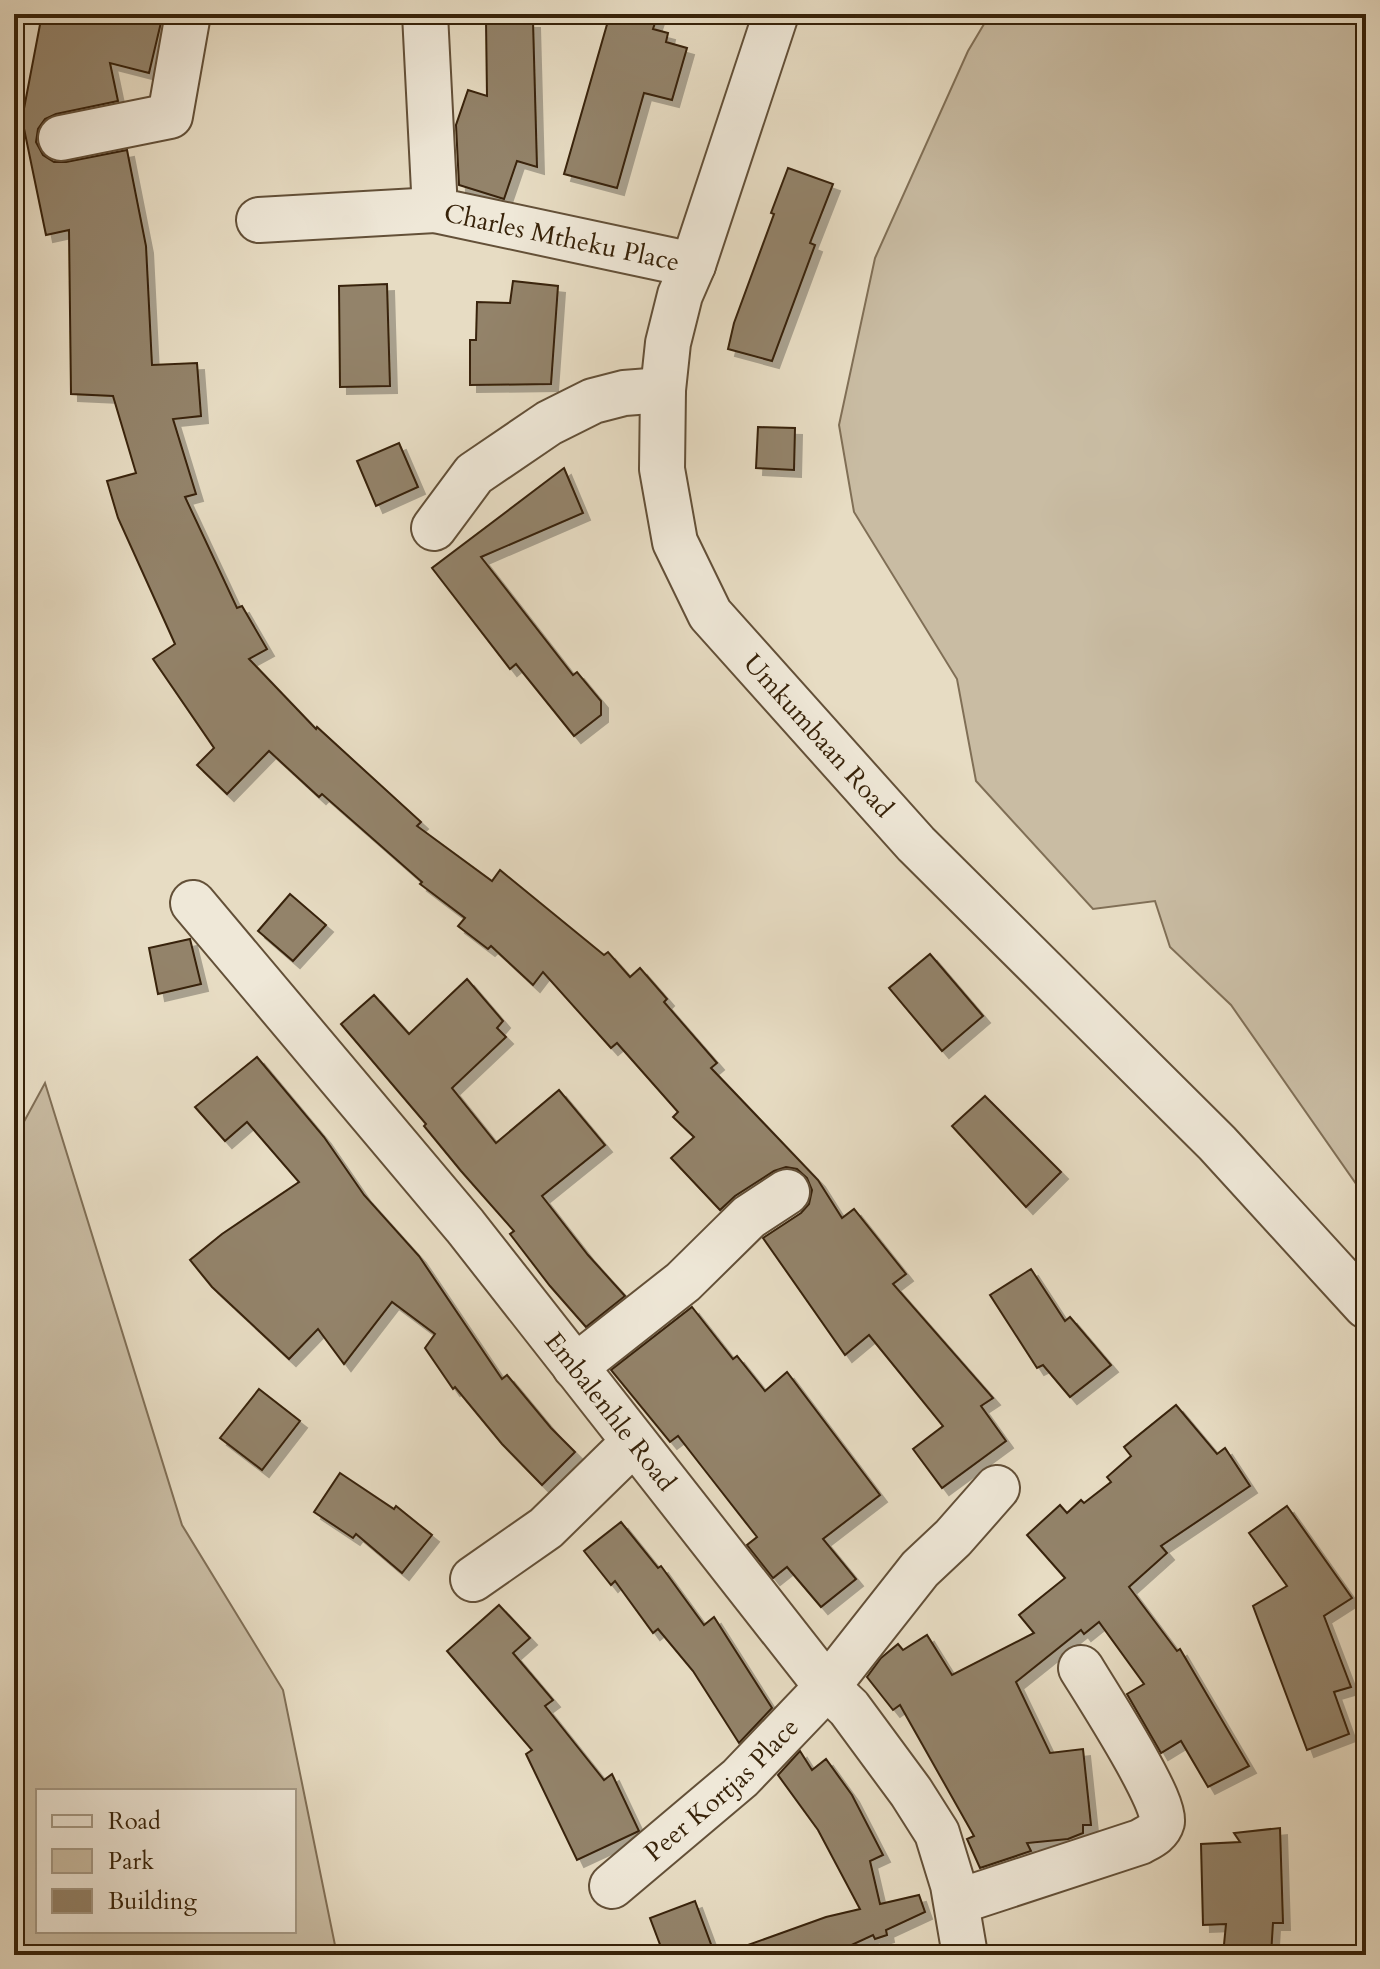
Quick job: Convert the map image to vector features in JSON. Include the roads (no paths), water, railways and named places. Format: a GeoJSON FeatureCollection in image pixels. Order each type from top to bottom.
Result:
{"type":"FeatureCollection","features":[{"type":"Feature","properties":{"kind":"street"},"geometry":{"type":"LineString","coordinates":[[61,138],[170,116],[188,14]]}},
{"type":"Feature","properties":{"kind":"street","name":"Charles Mtheku Place"},"geometry":{"type":"LineString","coordinates":[[425,14],[435,210],[693,265]]}},
{"type":"Feature","properties":{"kind":"street","name":"Umkumbaan Road"},"geometry":{"type":"LineString","coordinates":[[776,14],[693,265],[680,295],[668,343],[663,390],[662,469],[675,542],[710,614],[916,844],[1217,1143],[1366,1306]]}},
{"type":"Feature","properties":{"kind":"street"},"geometry":{"type":"LineString","coordinates":[[259,220],[435,210]]}},
{"type":"Feature","properties":{"kind":"street"},"geometry":{"type":"LineString","coordinates":[[434,528],[474,474],[549,423],[593,401],[624,393],[663,390]]}},
{"type":"Feature","properties":{"kind":"street","name":"Embalenhle Road"},"geometry":{"type":"LineString","coordinates":[[193,903],[465,1226],[827,1687],[858,1720],[911,1792],[937,1833],[957,1902],[965,1955]]}},
{"type":"Feature","properties":{"kind":"street"},"geometry":{"type":"LineString","coordinates":[[575,1367],[683,1282],[749,1217],[787,1192]]}},
{"type":"Feature","properties":{"kind":"street"},"geometry":{"type":"LineString","coordinates":[[473,1579],[546,1528],[634,1442]]}},
{"type":"Feature","properties":{"kind":"street","name":"Peer Kortjas Place"},"geometry":{"type":"LineString","coordinates":[[612,1886],[740,1778],[827,1687],[920,1569],[953,1538],[997,1488]]}},
{"type":"Feature","properties":{"kind":"street"},"geometry":{"type":"LineString","coordinates":[[957,1902],[1140,1842],[1155,1834],[1162,1824],[1163,1815],[1156,1799],[1081,1668]]}}]}
